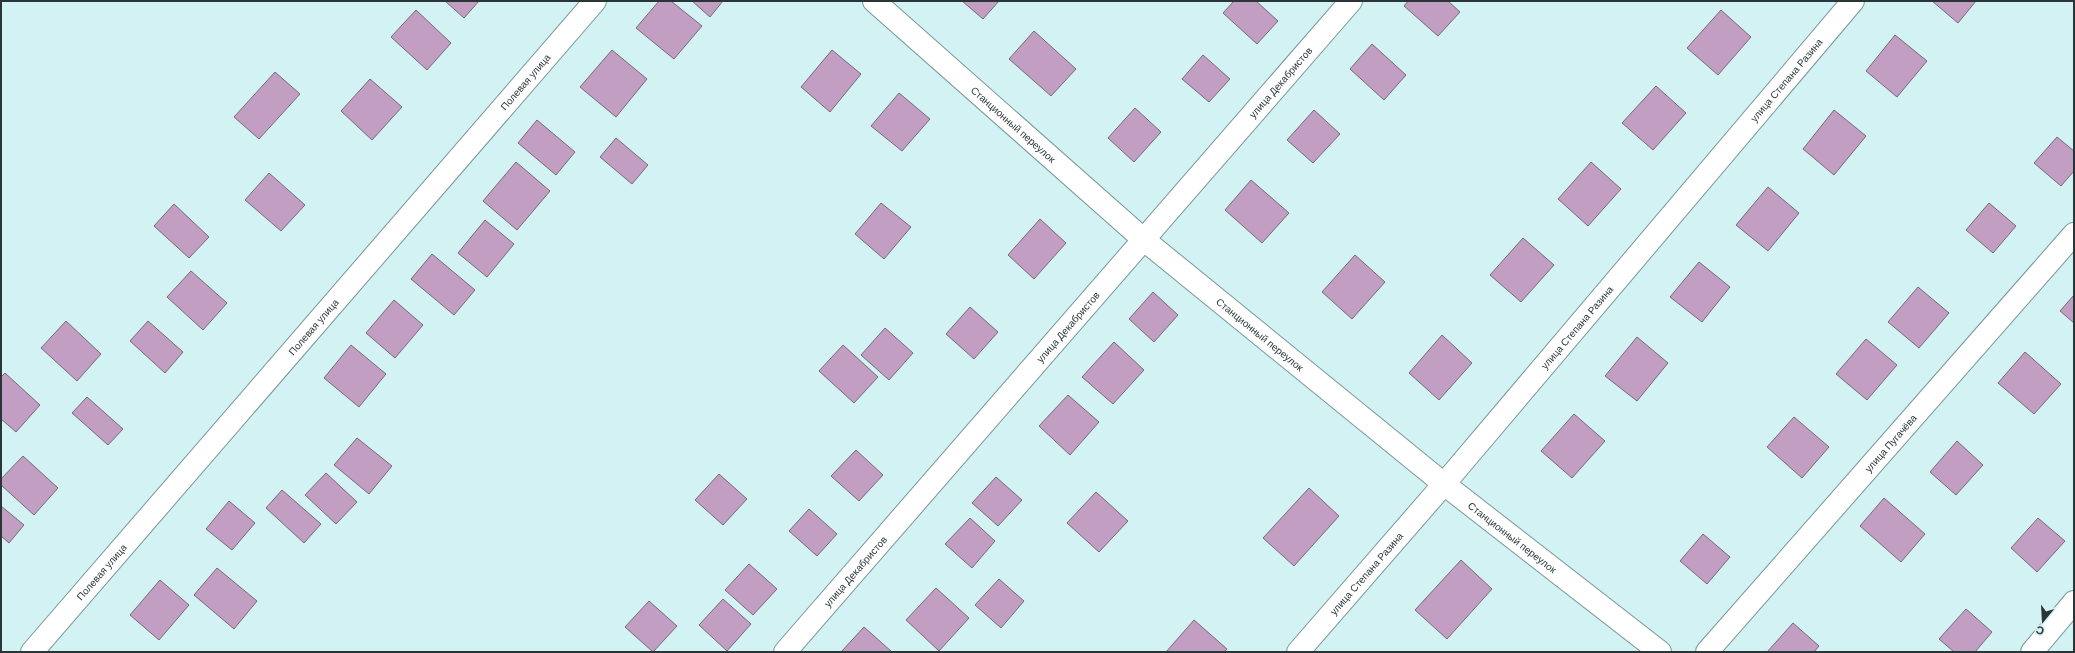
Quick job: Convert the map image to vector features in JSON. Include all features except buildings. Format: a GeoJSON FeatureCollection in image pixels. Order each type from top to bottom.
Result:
{"type":"FeatureCollection","features":[{"type":"Feature","properties":{"kind":"street","name":"Полевая улица"},"geometry":{"type":"LineString","coordinates":[[32,652],[595,1]]}},
{"type":"Feature","properties":{"kind":"street","name":"Станционный переулок"},"geometry":{"type":"LineString","coordinates":[[874,1],[1143,239],[1444,484],[1660,652]]}},
{"type":"Feature","properties":{"kind":"street","name":"улица Декабристов"},"geometry":{"type":"LineString","coordinates":[[785,652],[1351,1]]}},
{"type":"Feature","properties":{"kind":"street","name":"улица Степана Разина"},"geometry":{"type":"LineString","coordinates":[[1298,652],[1444,484],[1853,1]]}},
{"type":"Feature","properties":{"kind":"street","name":"улица Пугачёва"},"geometry":{"type":"LineString","coordinates":[[1707,652],[2074,234]]}},
{"type":"Feature","properties":{"kind":"street"},"geometry":{"type":"LineString","coordinates":[[2032,652],[2074,602]]}}]}
